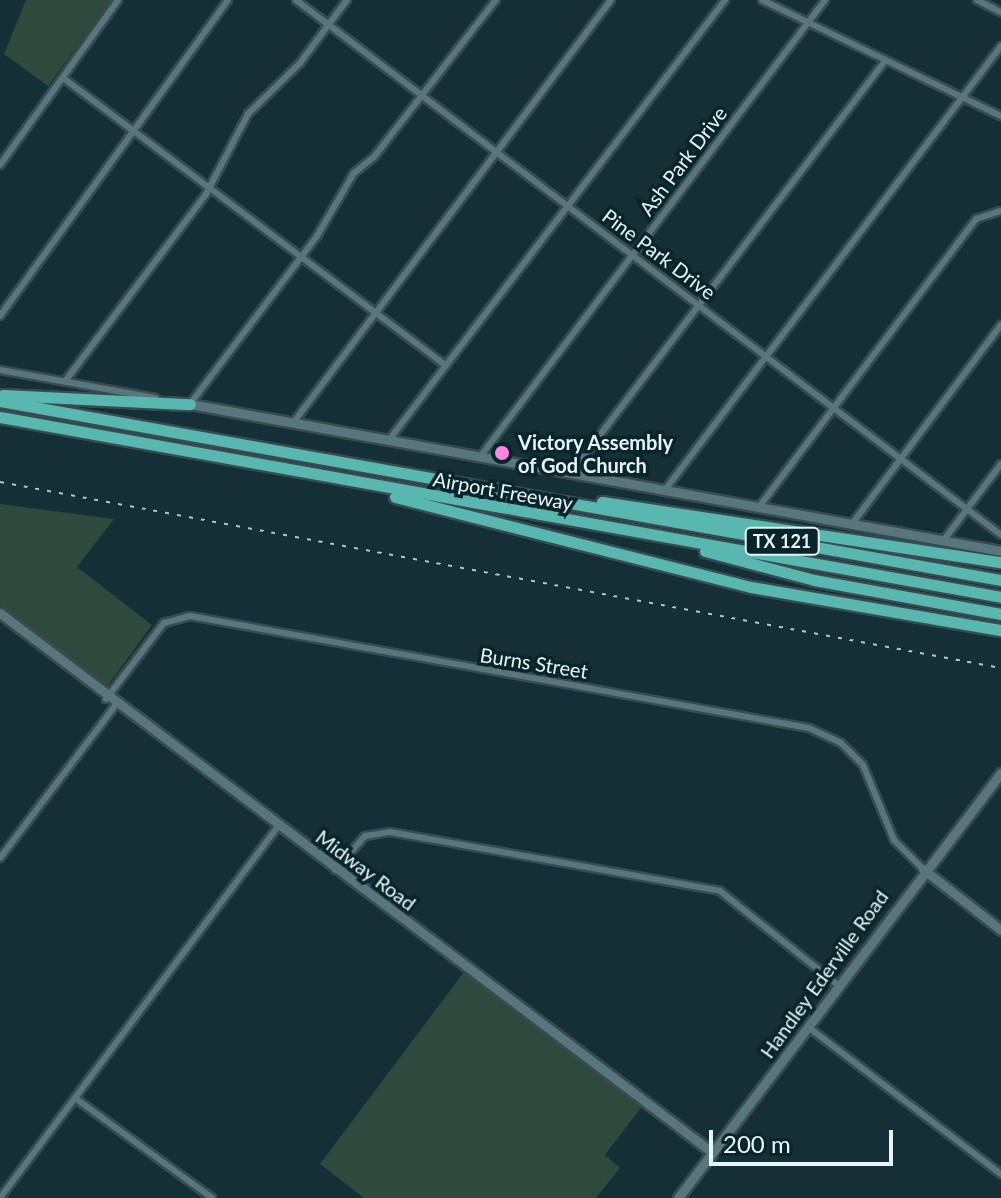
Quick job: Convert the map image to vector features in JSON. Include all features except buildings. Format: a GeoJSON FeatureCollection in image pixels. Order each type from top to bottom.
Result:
{"type":"FeatureCollection","features":[{"type":"Feature","properties":{"kind":"highway"},"geometry":{"type":"LineString","coordinates":[[0,394],[190,404]]}},
{"type":"Feature","properties":{"kind":"highway","name":"Airport Freeway"},"geometry":{"type":"LineString","coordinates":[[0,401],[1001,580]]}},
{"type":"Feature","properties":{"kind":"highway","name":"Airport Freeway"},"geometry":{"type":"LineString","coordinates":[[0,417],[325,478],[1001,597]]}},
{"type":"Feature","properties":{"kind":"highway"},"geometry":{"type":"LineString","coordinates":[[325,478],[751,587],[1001,630]]}},
{"type":"Feature","properties":{"kind":"highway"},"geometry":{"type":"LineString","coordinates":[[564,502],[817,532],[1001,562]]}},
{"type":"Feature","properties":{"kind":"highway"},"geometry":{"type":"LineString","coordinates":[[635,532],[814,580],[1001,614]]}},
{"type":"Feature","properties":{"kind":"main road","name":"Airport Freeway"},"geometry":{"type":"LineString","coordinates":[[190,404],[1001,551]]}},
{"type":"Feature","properties":{"kind":"main road","name":"Midway Road"},"geometry":{"type":"LineString","coordinates":[[0,613],[115,706],[712,1152]]}},
{"type":"Feature","properties":{"kind":"main road","name":"Handley Ederville Road"},"geometry":{"type":"LineString","coordinates":[[678,1198],[839,986],[923,869],[1001,773]]}},
{"type":"Feature","properties":{"kind":"main road"},"geometry":{"type":"LineString","coordinates":[[923,869],[1001,930]]}},
{"type":"Feature","properties":{"kind":"street"},"geometry":{"type":"LineString","coordinates":[[0,165],[118,0]]}},
{"type":"Feature","properties":{"kind":"street"},"geometry":{"type":"LineString","coordinates":[[0,316],[228,0]]}},
{"type":"Feature","properties":{"kind":"street","name":"Pine Park Drive"},"geometry":{"type":"LineString","coordinates":[[296,0],[1001,535]]}},
{"type":"Feature","properties":{"kind":"street"},"geometry":{"type":"LineString","coordinates":[[66,380],[209,188],[248,114],[330,25],[347,0]]}},
{"type":"Feature","properties":{"kind":"street"},"geometry":{"type":"LineString","coordinates":[[0,370],[190,404],[300,258],[354,173],[423,95],[496,0]]}},
{"type":"Feature","properties":{"kind":"street"},"geometry":{"type":"LineString","coordinates":[[293,423],[611,0]]}},
{"type":"Feature","properties":{"kind":"street"},"geometry":{"type":"LineString","coordinates":[[389,440],[725,0]]}},
{"type":"Feature","properties":{"kind":"street"},"geometry":{"type":"LineString","coordinates":[[762,0],[1001,116]]}},
{"type":"Feature","properties":{"kind":"street","name":"Ash Park Drive"},"geometry":{"type":"LineString","coordinates":[[480,457],[825,0]]}},
{"type":"Feature","properties":{"kind":"street"},"geometry":{"type":"LineString","coordinates":[[977,0],[1001,12]]}},
{"type":"Feature","properties":{"kind":"street"},"geometry":{"type":"LineString","coordinates":[[665,490],[1001,46]]}},
{"type":"Feature","properties":{"kind":"street"},"geometry":{"type":"LineString","coordinates":[[571,473],[885,61]]}},
{"type":"Feature","properties":{"kind":"street"},"geometry":{"type":"LineString","coordinates":[[63,78],[373,314],[445,365]]}},
{"type":"Feature","properties":{"kind":"street"},"geometry":{"type":"LineString","coordinates":[[759,507],[976,219],[1001,211]]}},
{"type":"Feature","properties":{"kind":"street"},"geometry":{"type":"LineString","coordinates":[[852,524],[1001,325]]}},
{"type":"Feature","properties":{"kind":"street"},"geometry":{"type":"LineString","coordinates":[[943,541],[1001,464]]}},
{"type":"Feature","properties":{"kind":"street","name":"Burns Street"},"geometry":{"type":"LineString","coordinates":[[106,699],[164,623],[190,616],[809,728],[841,743],[863,765],[894,840],[923,869]]}},
{"type":"Feature","properties":{"kind":"street"},"geometry":{"type":"LineString","coordinates":[[0,858],[115,706]]}},
{"type":"Feature","properties":{"kind":"street"},"geometry":{"type":"LineString","coordinates":[[0,1198],[278,826]]}},
{"type":"Feature","properties":{"kind":"street"},"geometry":{"type":"LineString","coordinates":[[335,870],[365,836],[390,832],[720,891],[839,986]]}},
{"type":"Feature","properties":{"kind":"street"},"geometry":{"type":"LineString","coordinates":[[808,1027],[1001,1174]]}},
{"type":"Feature","properties":{"kind":"street"},"geometry":{"type":"LineString","coordinates":[[75,1098],[212,1198]]}},
{"type":"Feature","properties":{"kind":"green space"},"geometry":{"type":"Polygon","coordinates":[[[26,0],[112,0],[48,86],[4,54],[26,0]]]}},
{"type":"Feature","properties":{"kind":"green space"},"geometry":{"type":"Polygon","coordinates":[[[0,504],[114,519],[77,567],[152,625],[104,691],[0,606],[0,504]]]}},
{"type":"Feature","properties":{"kind":"green space"},"geometry":{"type":"Polygon","coordinates":[[[464,972],[643,1105],[605,1155],[620,1168],[596,1198],[364,1198],[320,1164],[464,972]]]}},
{"type":"Feature","properties":{"kind":"railway"},"geometry":{"type":"LineString","coordinates":[[0,482],[1001,668]]}},
{"type":"Feature","properties":{"kind":"place","name":"Victory Assembly of God Church"},"geometry":{"type":"Point","coordinates":[502,453]}}]}
